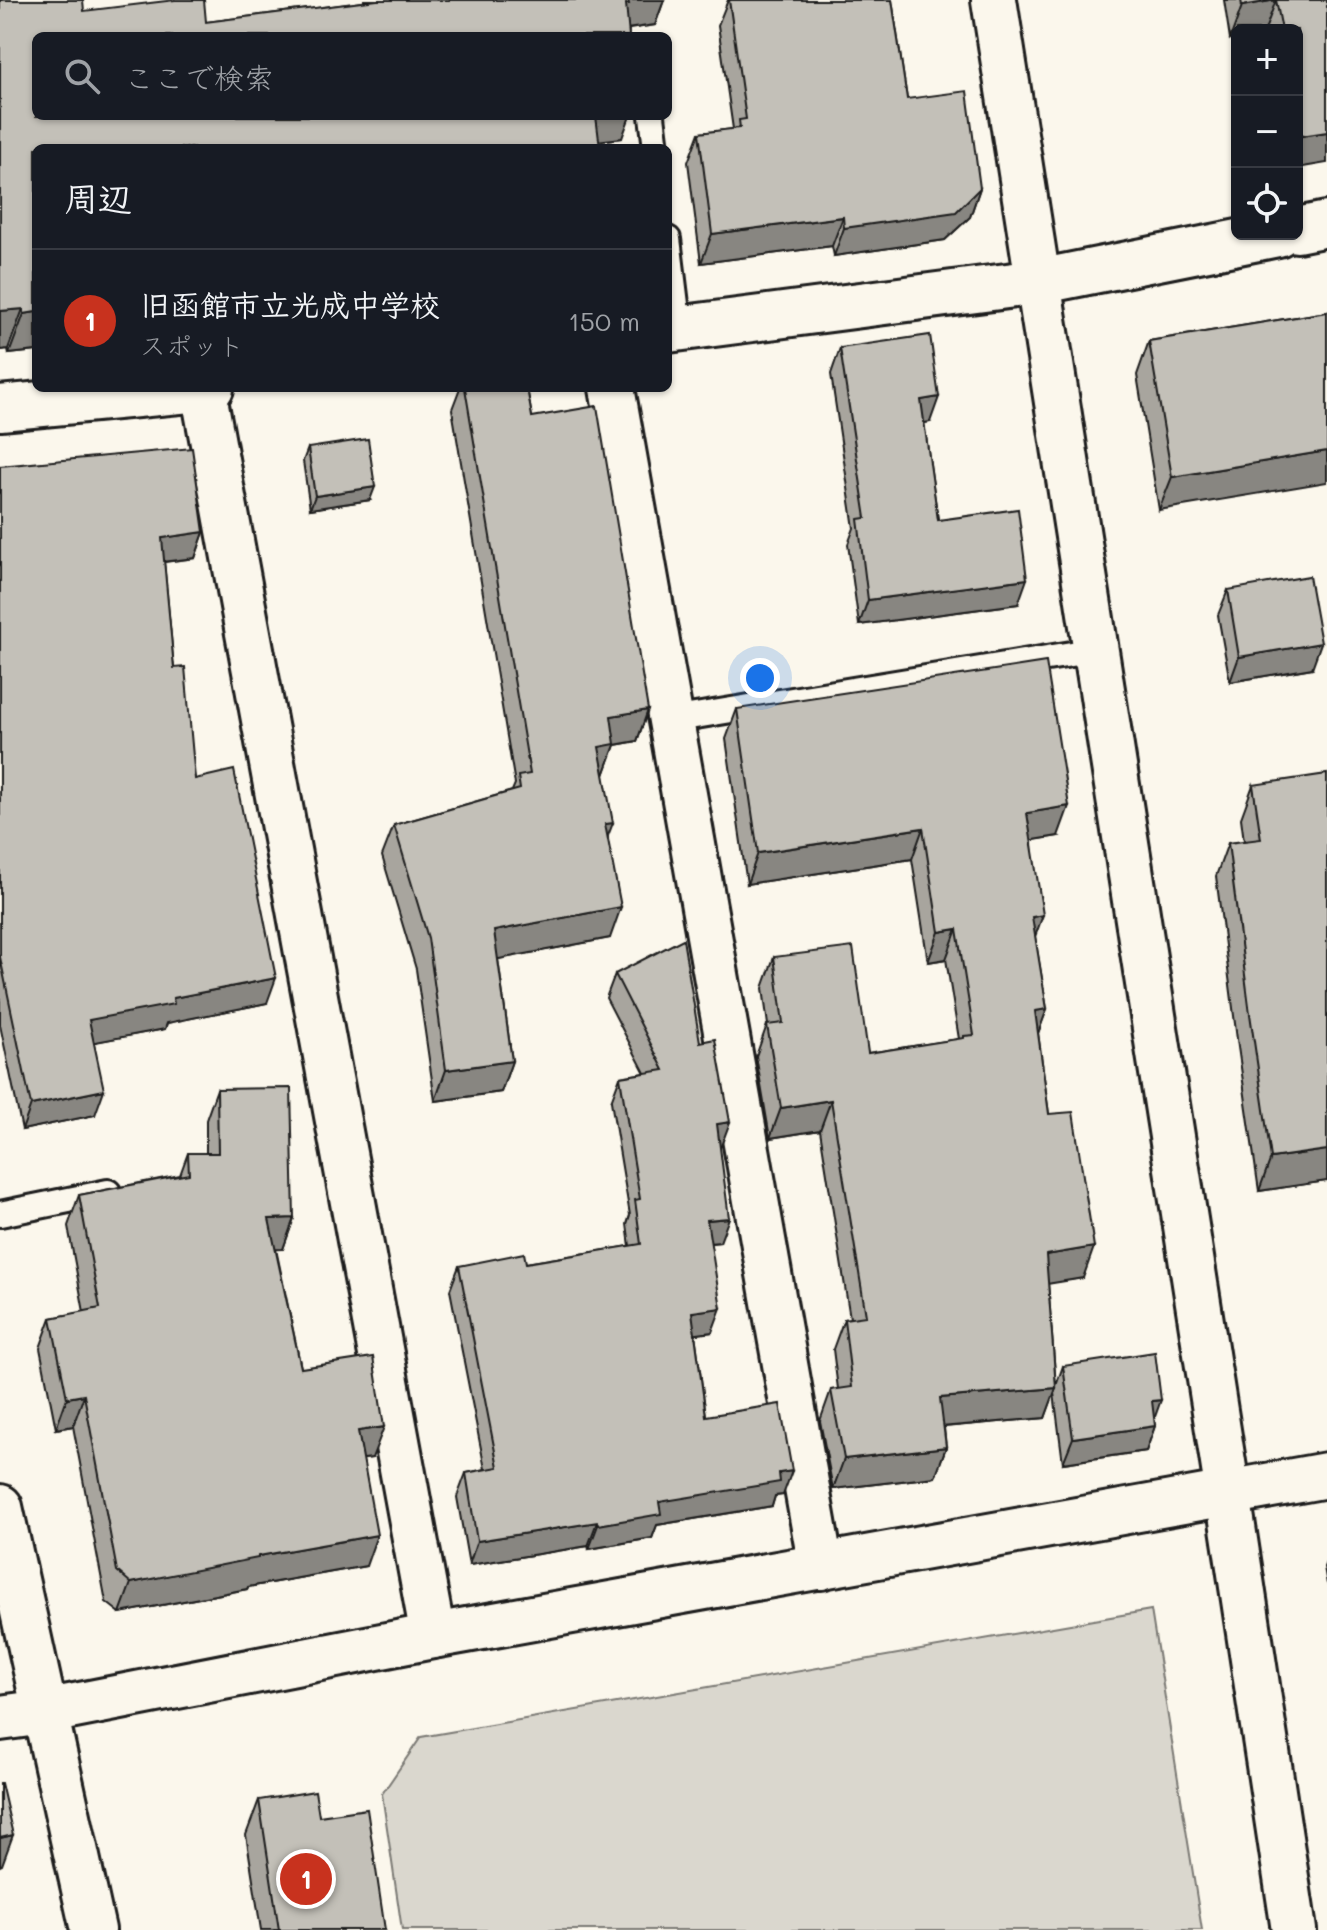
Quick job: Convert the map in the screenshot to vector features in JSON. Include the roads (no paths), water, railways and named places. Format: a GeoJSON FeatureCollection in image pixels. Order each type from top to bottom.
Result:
{"type":"FeatureCollection","features":[{"type":"Feature","properties":{"kind":"street"},"geometry":{"type":"LineString","coordinates":[[994,0],[1294,1930]]}},
{"type":"Feature","properties":{"kind":"street"},"geometry":{"type":"LineString","coordinates":[[1303,229],[1327,224]]}},
{"type":"Feature","properties":{"kind":"street"},"geometry":{"type":"LineString","coordinates":[[674,330],[1038,282],[1248,240]]}},
{"type":"Feature","properties":{"kind":"street"},"geometry":{"type":"LineString","coordinates":[[0,408],[171,392]]}},
{"type":"Feature","properties":{"kind":"street"},"geometry":{"type":"LineString","coordinates":[[204,392],[433,1636]]}},
{"type":"Feature","properties":{"kind":"street"},"geometry":{"type":"LineString","coordinates":[[613,392],[821,1567]]}},
{"type":"Feature","properties":{"kind":"street"},"geometry":{"type":"LineString","coordinates":[[0,1718],[433,1636],[1327,1475]]}},
{"type":"Feature","properties":{"kind":"street"},"geometry":{"type":"LineString","coordinates":[[0,1507],[93,1930]]}},
{"type":"Feature","properties":{"kind":"lane"},"geometry":{"type":"LineString","coordinates":[[652,120],[656,144]]}},
{"type":"Feature","properties":{"kind":"lane"},"geometry":{"type":"LineString","coordinates":[[672,300],[674,330]]}},
{"type":"Feature","properties":{"kind":"lane"},"geometry":{"type":"LineString","coordinates":[[671,720],[1096,650]]}},
{"type":"Feature","properties":{"kind":"lane"},"geometry":{"type":"LineString","coordinates":[[0,1214],[127,1188]]}},
{"type":"Feature","properties":{"kind":"place","name":"旧函館市立光成中学校"},"geometry":{"type":"Point","coordinates":[306,1879]}}]}
